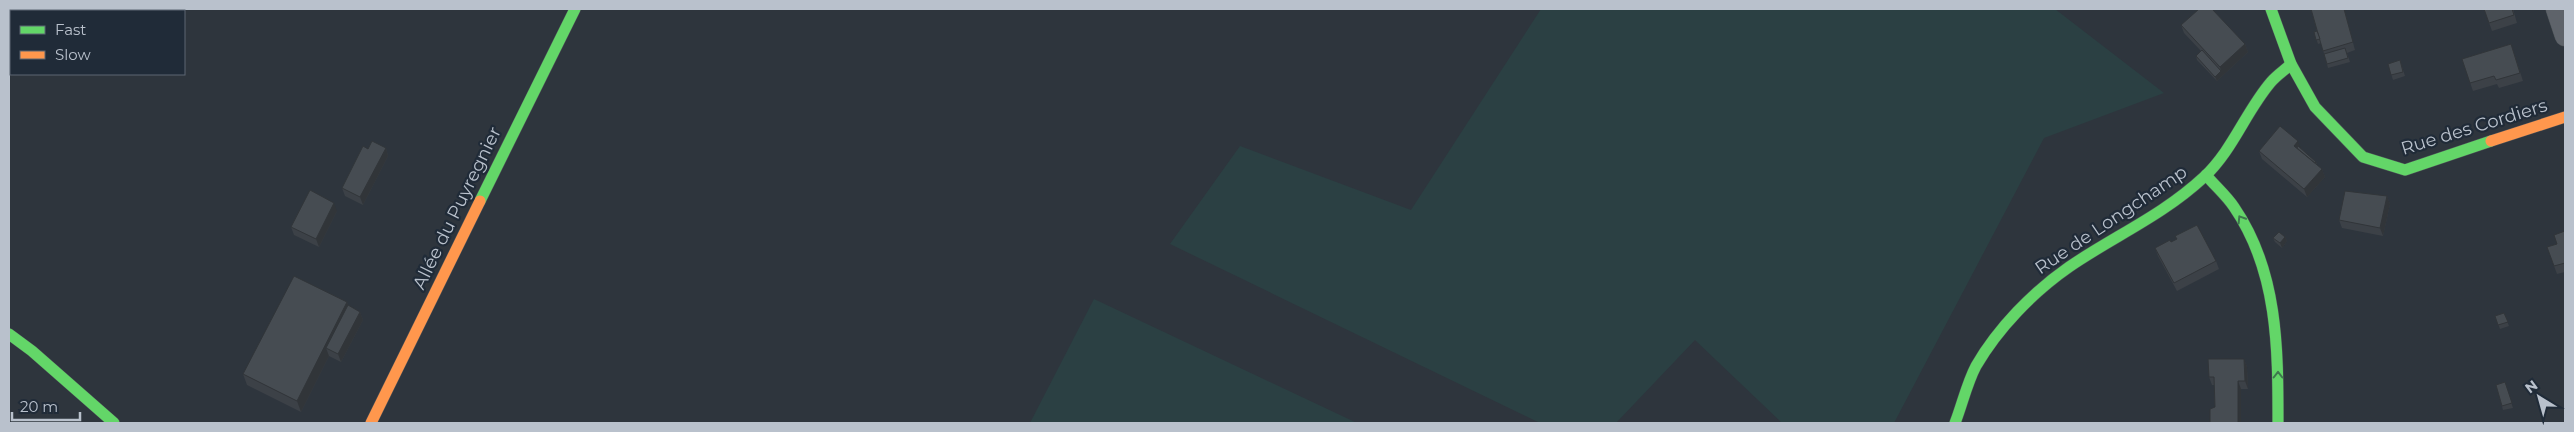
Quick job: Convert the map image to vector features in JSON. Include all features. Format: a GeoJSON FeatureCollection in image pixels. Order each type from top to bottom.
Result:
{"type":"FeatureCollection","features":[{"type":"Feature","properties":{"kind":"street","name":"Allée du Puyregnier"},"geometry":{"type":"LineString","coordinates":[[371,423],[575,9]]}},
{"type":"Feature","properties":{"kind":"street","name":"Rue des Cordiers"},"geometry":{"type":"LineString","coordinates":[[2271,9],[2291,64],[2315,107],[2362,157],[2405,170],[2565,117]]}},
{"type":"Feature","properties":{"kind":"street"},"geometry":{"type":"LineString","coordinates":[[2556,9],[2565,36]]}},
{"type":"Feature","properties":{"kind":"street","name":"Rue de Longchamp"},"geometry":{"type":"LineString","coordinates":[[1955,423],[1976,367],[2003,329],[2034,295],[2069,267],[2134,229],[2184,195],[2206,175],[2228,148],[2270,82],[2291,64]]}},
{"type":"Feature","properties":{"kind":"street"},"geometry":{"type":"LineString","coordinates":[[2206,175],[2233,206],[2251,235],[2266,269],[2276,320],[2278,423]]}},
{"type":"Feature","properties":{"kind":"street"},"geometry":{"type":"LineString","coordinates":[[9,334],[32,351],[114,423]]}},
{"type":"Feature","properties":{"kind":"green space"},"geometry":{"type":"Polygon","coordinates":[[[1541,9],[2055,9],[2164,93],[2044,138],[1894,423],[1782,423],[1695,340],[1616,423],[1540,423],[1170,244],[1240,146],[1411,210],[1541,9]]]}},
{"type":"Feature","properties":{"kind":"green space"},"geometry":{"type":"Polygon","coordinates":[[[1094,299],[1357,423],[1030,423],[1094,299]]]}},
{"type":"Feature","properties":{"kind":"building"},"geometry":{"type":"Polygon","coordinates":[[[2199,9],[2212,9],[2245,44],[2220,67],[2181,25],[2199,9]]]}},
{"type":"Feature","properties":{"kind":"building"},"geometry":{"type":"Polygon","coordinates":[[[2311,9],[2344,9],[2353,42],[2323,51],[2311,9]]]}},
{"type":"Feature","properties":{"kind":"building"},"geometry":{"type":"Polygon","coordinates":[[[2484,9],[2512,9],[2514,15],[2489,23],[2484,9]]]}},
{"type":"Feature","properties":{"kind":"building"},"geometry":{"type":"Polygon","coordinates":[[[2317,31],[2320,39],[2316,40],[2314,32],[2317,31]]]}},
{"type":"Feature","properties":{"kind":"building"},"geometry":{"type":"Polygon","coordinates":[[[2511,44],[2520,73],[2496,80],[2494,76],[2470,83],[2462,59],[2511,44]]]}},
{"type":"Feature","properties":{"kind":"building"},"geometry":{"type":"Polygon","coordinates":[[[2345,48],[2348,58],[2327,64],[2324,54],[2345,48]]]}},
{"type":"Feature","properties":{"kind":"building"},"geometry":{"type":"Polygon","coordinates":[[[2202,50],[2221,71],[2215,77],[2196,56],[2202,50]]]}},
{"type":"Feature","properties":{"kind":"building"},"geometry":{"type":"Polygon","coordinates":[[[2400,60],[2403,72],[2391,75],[2388,64],[2400,60]]]}},
{"type":"Feature","properties":{"kind":"building"},"geometry":{"type":"Polygon","coordinates":[[[2280,126],[2298,141],[2294,146],[2322,169],[2304,189],[2259,151],[2280,126]]]}},
{"type":"Feature","properties":{"kind":"building"},"geometry":{"type":"Polygon","coordinates":[[[372,141],[386,148],[360,197],[342,188],[363,146],[368,149],[372,141]]]}},
{"type":"Feature","properties":{"kind":"building"},"geometry":{"type":"Polygon","coordinates":[[[2298,146],[2316,162],[2297,148],[2298,146]]]}},
{"type":"Feature","properties":{"kind":"building"},"geometry":{"type":"Polygon","coordinates":[[[310,190],[334,203],[316,239],[291,227],[310,190]]]}},
{"type":"Feature","properties":{"kind":"building"},"geometry":{"type":"Polygon","coordinates":[[[2345,191],[2387,196],[2380,228],[2339,220],[2345,191]]]}},
{"type":"Feature","properties":{"kind":"building"},"geometry":{"type":"Polygon","coordinates":[[[2197,225],[2216,261],[2174,283],[2155,248],[2170,240],[2171,242],[2177,239],[2175,236],[2197,225]]]}},
{"type":"Feature","properties":{"kind":"building"},"geometry":{"type":"Polygon","coordinates":[[[2565,231],[2565,263],[2554,266],[2547,247],[2557,244],[2554,235],[2565,231]]]}},
{"type":"Feature","properties":{"kind":"building"},"geometry":{"type":"Polygon","coordinates":[[[2279,232],[2285,237],[2280,243],[2273,238],[2279,232]]]}},
{"type":"Feature","properties":{"kind":"building"},"geometry":{"type":"Polygon","coordinates":[[[294,276],[347,302],[297,401],[243,374],[294,276]]]}},
{"type":"Feature","properties":{"kind":"building"},"geometry":{"type":"Polygon","coordinates":[[[348,305],[360,312],[338,354],[326,348],[348,305]]]}},
{"type":"Feature","properties":{"kind":"building"},"geometry":{"type":"Polygon","coordinates":[[[2504,313],[2508,322],[2498,325],[2495,316],[2504,313]]]}},
{"type":"Feature","properties":{"kind":"building"},"geometry":{"type":"Polygon","coordinates":[[[2208,359],[2244,359],[2245,381],[2238,381],[2238,423],[2210,423],[2210,409],[2215,407],[2214,377],[2209,377],[2208,359]]]}},
{"type":"Feature","properties":{"kind":"building"},"geometry":{"type":"Polygon","coordinates":[[[2505,382],[2512,403],[2502,406],[2496,385],[2505,382]]]}},
{"type":"Feature","properties":{"kind":"traffic: fast"},"geometry":{"type":"LineString","coordinates":[[480,201],[575,9]]}},
{"type":"Feature","properties":{"kind":"traffic: fast"},"geometry":{"type":"LineString","coordinates":[[2271,9],[2291,64],[2315,107],[2363,157],[2405,170],[2491,141]]}},
{"type":"Feature","properties":{"kind":"traffic: fast"},"geometry":{"type":"LineString","coordinates":[[1955,423],[1976,366],[1995,338],[2017,312],[2042,288],[2069,267],[2172,203],[2204,177],[2223,155],[2262,93],[2273,79],[2291,64]]}},
{"type":"Feature","properties":{"kind":"traffic: fast"},"geometry":{"type":"LineString","coordinates":[[2206,175],[2231,203],[2249,232],[2267,284],[2273,311],[2276,339],[2278,423]]}},
{"type":"Feature","properties":{"kind":"traffic: fast"},"geometry":{"type":"LineString","coordinates":[[9,334],[32,351],[114,423]]}},
{"type":"Feature","properties":{"kind":"traffic: slow"},"geometry":{"type":"LineString","coordinates":[[2491,141],[2565,117]]}},
{"type":"Feature","properties":{"kind":"traffic: slow"},"geometry":{"type":"LineString","coordinates":[[371,423],[480,201]]}}]}
